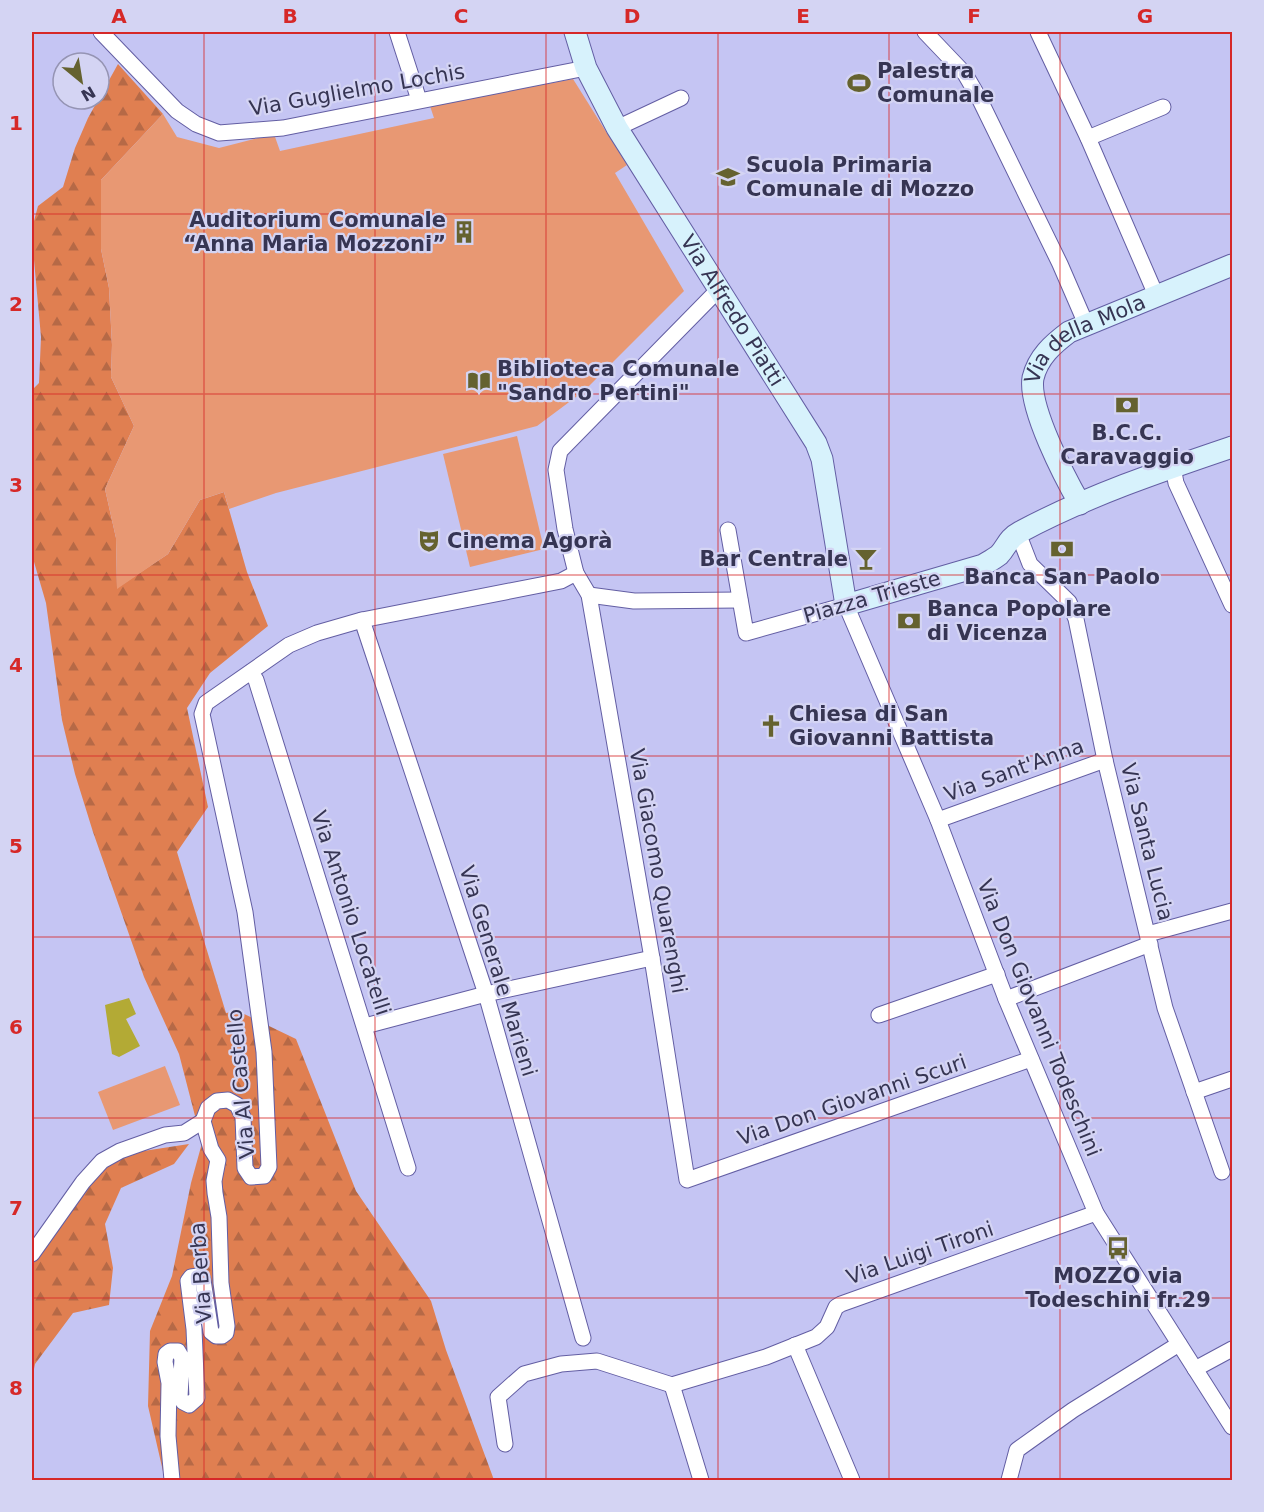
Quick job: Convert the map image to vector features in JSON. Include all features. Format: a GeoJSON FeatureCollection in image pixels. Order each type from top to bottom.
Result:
{"type":"FeatureCollection","features":[{"type":"Feature","properties":{"kind":"street","name":"Via Guglielmo Lochis"},"geometry":{"type":"LineString","coordinates":[[101,32],[177,111],[196,124],[219,132],[283,128],[586,68]]}},
{"type":"Feature","properties":{"kind":"street"},"geometry":{"type":"LineString","coordinates":[[397,32],[419,100]]}},
{"type":"Feature","properties":{"kind":"street","name":"Via Alfredo Piatti"},"geometry":{"type":"LineString","coordinates":[[575,32],[586,68],[618,128],[816,443],[822,459],[846,605]]}},
{"type":"Feature","properties":{"kind":"street"},"geometry":{"type":"LineString","coordinates":[[925,32],[965,74],[979,98],[1060,264],[1086,324]]}},
{"type":"Feature","properties":{"kind":"street"},"geometry":{"type":"LineString","coordinates":[[1038,32],[1088,138],[1156,295]]}},
{"type":"Feature","properties":{"kind":"street"},"geometry":{"type":"LineString","coordinates":[[618,128],[681,98]]}},
{"type":"Feature","properties":{"kind":"street"},"geometry":{"type":"LineString","coordinates":[[1088,138],[1163,107]]}},
{"type":"Feature","properties":{"kind":"street","name":"Via della Mola"},"geometry":{"type":"LineString","coordinates":[[1080,504],[1041,422],[1033,387],[1034,377],[1042,356],[1069,332],[1156,295],[1233,266]]}},
{"type":"Feature","properties":{"kind":"street","name":"Via Giacomo Quarenghi"},"geometry":{"type":"LineString","coordinates":[[687,1180],[652,958],[589,595],[576,573],[565,529],[556,470],[560,451],[718,290]]}},
{"type":"Feature","properties":{"kind":"street"},"geometry":{"type":"LineString","coordinates":[[1018,533],[1080,504],[1173,467],[1233,447]]}},
{"type":"Feature","properties":{"kind":"street"},"geometry":{"type":"LineString","coordinates":[[1173,467],[1176,483],[1233,605]]}},
{"type":"Feature","properties":{"kind":"street","name":"Piazza Trieste"},"geometry":{"type":"LineString","coordinates":[[728,530],[746,633],[983,565],[999,554],[1007,542],[1018,533]]}},
{"type":"Feature","properties":{"kind":"street","name":"Via Santa Lucia"},"geometry":{"type":"LineString","coordinates":[[1018,533],[1030,564],[1070,603],[1076,619],[1105,760],[1165,1008],[1222,1172]]}},
{"type":"Feature","properties":{"kind":"street"},"geometry":{"type":"LineString","coordinates":[[251,672],[297,641],[346,624],[561,581],[576,573]]}},
{"type":"Feature","properties":{"kind":"street"},"geometry":{"type":"LineString","coordinates":[[589,595],[634,601],[740,600]]}},
{"type":"Feature","properties":{"kind":"street","name":"Via Don Giovanni Todeschini"},"geometry":{"type":"LineString","coordinates":[[846,605],[938,820],[1006,999],[1096,1214],[1233,1427]]}},
{"type":"Feature","properties":{"kind":"street","name":"Via Generale Marieni"},"geometry":{"type":"LineString","coordinates":[[362,620],[486,994],[583,1338]]}},
{"type":"Feature","properties":{"kind":"street","name":"Via Al Castello"},"geometry":{"type":"LineString","coordinates":[[32,1254],[83,1182],[102,1161],[120,1151],[154,1139],[184,1133],[203,1121],[208,1108],[217,1101],[228,1100],[237,1106],[243,1117],[245,1168],[251,1177],[264,1176],[269,1167],[264,1052],[244,912],[202,714],[206,703],[251,672]]}},
{"type":"Feature","properties":{"kind":"street","name":"Via Antonio Locatelli"},"geometry":{"type":"LineString","coordinates":[[251,672],[256,680],[408,1168]]}},
{"type":"Feature","properties":{"kind":"street","name":"Via Sant'Anna"},"geometry":{"type":"LineString","coordinates":[[938,820],[1105,760]]}},
{"type":"Feature","properties":{"kind":"street"},"geometry":{"type":"LineString","coordinates":[[1006,999],[1149,939],[1233,911]]}},
{"type":"Feature","properties":{"kind":"street"},"geometry":{"type":"LineString","coordinates":[[365,1026],[486,994],[652,958]]}},
{"type":"Feature","properties":{"kind":"street"},"geometry":{"type":"LineString","coordinates":[[879,1015],[997,975]]}},
{"type":"Feature","properties":{"kind":"street","name":"Via Don Giovanni Scuri"},"geometry":{"type":"LineString","coordinates":[[687,1180],[1031,1059]]}},
{"type":"Feature","properties":{"kind":"street"},"geometry":{"type":"LineString","coordinates":[[1194,1092],[1233,1079]]}},
{"type":"Feature","properties":{"kind":"street","name":"Via Berba"},"geometry":{"type":"LineString","coordinates":[[172,1480],[168,1436],[169,1383],[165,1362],[166,1354],[170,1351],[178,1351],[182,1358],[180,1397],[189,1405],[194,1402],[197,1398],[194,1329],[188,1281],[191,1277],[198,1276],[203,1280],[211,1332],[216,1336],[222,1336],[226,1333],[227,1326],[214,1181],[218,1160],[211,1149],[203,1121]]}},
{"type":"Feature","properties":{"kind":"street","name":"Via Luigi Tironi"},"geometry":{"type":"LineString","coordinates":[[672,1384],[766,1357],[822,1334],[836,1307],[841,1304],[1096,1214]]}},
{"type":"Feature","properties":{"kind":"street"},"geometry":{"type":"LineString","coordinates":[[1009,1480],[1017,1450],[1073,1410],[1179,1344]]}},
{"type":"Feature","properties":{"kind":"street"},"geometry":{"type":"LineString","coordinates":[[795,1345],[852,1480]]}},
{"type":"Feature","properties":{"kind":"street"},"geometry":{"type":"LineString","coordinates":[[1195,1369],[1233,1349]]}},
{"type":"Feature","properties":{"kind":"street"},"geometry":{"type":"LineString","coordinates":[[505,1444],[498,1397],[524,1374],[561,1364],[597,1362],[672,1384],[701,1480]]}},
{"type":"Feature","properties":{"kind":"green space"},"geometry":{"type":"Polygon","coordinates":[[[118,64],[163,114],[101,180],[101,249],[109,288],[111,377],[134,426],[105,489],[116,538],[117,588],[168,554],[200,500],[224,492],[247,572],[268,626],[210,673],[187,708],[208,807],[177,852],[226,1013],[238,1011],[296,1039],[356,1191],[431,1301],[446,1350],[494,1480],[165,1480],[148,1406],[150,1331],[172,1276],[191,1183],[202,1143],[179,1054],[144,977],[75,774],[62,720],[46,603],[32,555],[32,390],[39,383],[41,337],[34,260],[34,221],[38,206],[63,187],[75,148],[92,111],[111,111],[111,77],[118,64]]]}},
{"type":"Feature","properties":{"kind":"green space"},"geometry":{"type":"Polygon","coordinates":[[[189,1144],[174,1164],[121,1188],[105,1224],[113,1268],[109,1305],[73,1313],[35,1364],[32,1379],[32,1263],[76,1200],[90,1171],[137,1152],[189,1144]]]}},
{"type":"Feature","properties":{"kind":"shaded area"},"geometry":{"type":"Polygon","coordinates":[[[573,79],[627,165],[615,173],[684,291],[584,391],[537,426],[276,493],[229,509],[224,492],[200,500],[168,554],[117,589],[116,538],[105,489],[134,426],[111,377],[109,288],[101,249],[101,180],[163,114],[177,137],[219,148],[274,134],[280,151],[434,118],[430,106],[573,79]]]}},
{"type":"Feature","properties":{"kind":"shaded area"},"geometry":{"type":"Polygon","coordinates":[[[517,436],[544,549],[470,567],[443,454],[517,436]]]}},
{"type":"Feature","properties":{"kind":"shaded area"},"geometry":{"type":"Polygon","coordinates":[[[129,998],[136,1014],[126,1019],[140,1046],[119,1057],[112,1054],[105,1005],[129,998]]]}},
{"type":"Feature","properties":{"kind":"shaded area"},"geometry":{"type":"Polygon","coordinates":[[[165,1066],[180,1105],[113,1130],[98,1092],[165,1066]]]}},
{"type":"Feature","properties":{"kind":"place","name":"Palestra Comunale"},"geometry":{"type":"Point","coordinates":[859,83]}},
{"type":"Feature","properties":{"kind":"place","name":"Scuola Primaria Comunale di Mozzo"},"geometry":{"type":"Point","coordinates":[728,177]}},
{"type":"Feature","properties":{"kind":"place","name":"Auditorium Comunale “Anna Maria Mozzoni”"},"geometry":{"type":"Point","coordinates":[464,232]}},
{"type":"Feature","properties":{"kind":"place","name":"Biblioteca Comunale \"Sandro Pertini\""},"geometry":{"type":"Point","coordinates":[479,381]}},
{"type":"Feature","properties":{"kind":"place","name":"B.C.C. Caravaggio"},"geometry":{"type":"Point","coordinates":[1127,405]}},
{"type":"Feature","properties":{"kind":"place","name":"Cinema Agorà"},"geometry":{"type":"Point","coordinates":[429,541]}},
{"type":"Feature","properties":{"kind":"place","name":"Banca San Paolo"},"geometry":{"type":"Point","coordinates":[1062,549]}},
{"type":"Feature","properties":{"kind":"place","name":"Bar Centrale"},"geometry":{"type":"Point","coordinates":[866,559]}},
{"type":"Feature","properties":{"kind":"place","name":"Banca Popolare di Vicenza"},"geometry":{"type":"Point","coordinates":[909,621]}},
{"type":"Feature","properties":{"kind":"place","name":"Chiesa di San Giovanni Battista"},"geometry":{"type":"Point","coordinates":[771,726]}},
{"type":"Feature","properties":{"kind":"place","name":"MOZZO via Todeschini fr.29"},"geometry":{"type":"Point","coordinates":[1118,1248]}}]}
